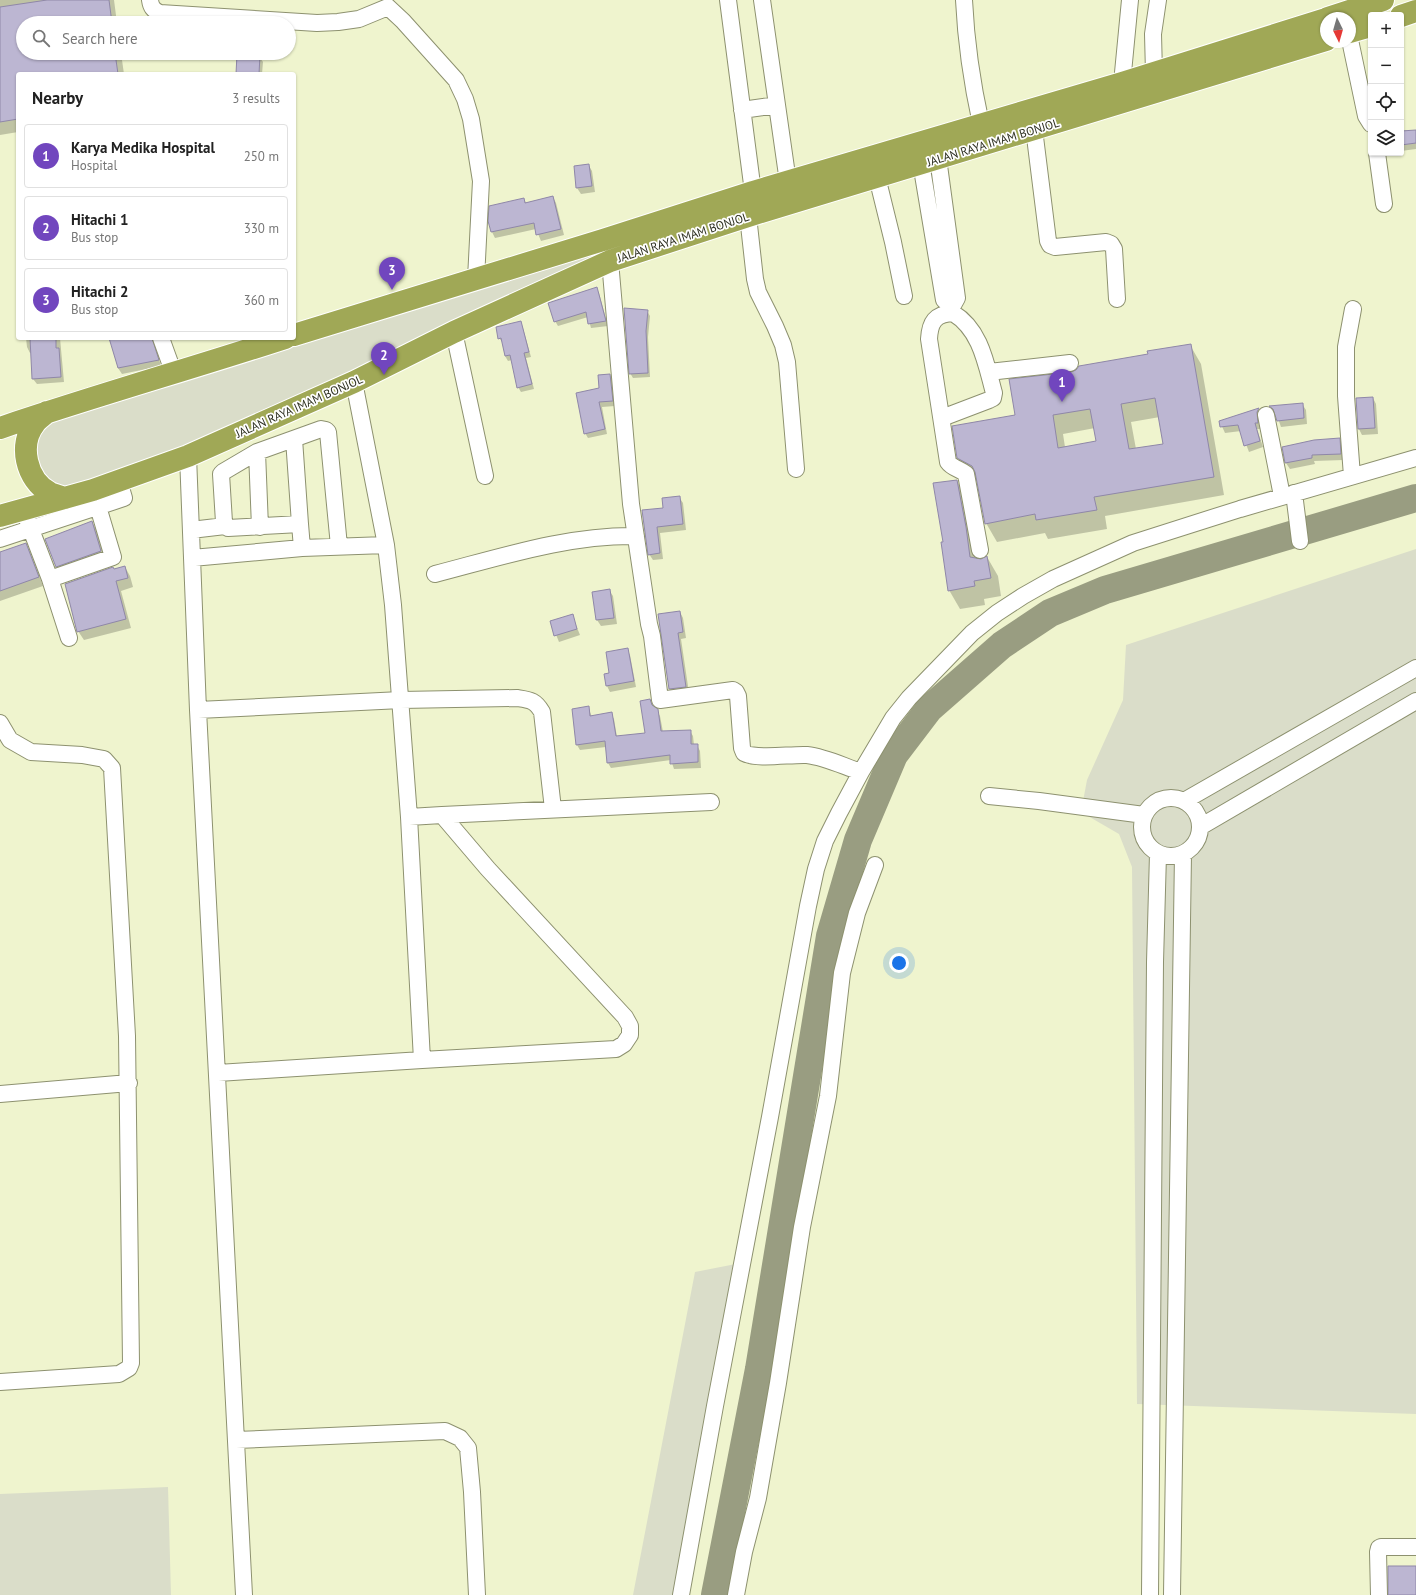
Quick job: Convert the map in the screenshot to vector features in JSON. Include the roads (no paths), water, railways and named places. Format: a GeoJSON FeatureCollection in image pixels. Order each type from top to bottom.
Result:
{"type":"FeatureCollection","features":[{"type":"Feature","properties":{"kind":"highway","name":"JALAN RAYA IMAM BONJOL"},"geometry":{"type":"LineString","coordinates":[[1346,12],[1383,0]]}},
{"type":"Feature","properties":{"kind":"highway"},"geometry":{"type":"LineString","coordinates":[[1404,15],[1416,11]]}},
{"type":"Feature","properties":{"kind":"highway","name":"JALAN RAYA IMAM BONJOL"},"geometry":{"type":"LineString","coordinates":[[0,516],[27,520],[65,498],[95,499],[118,481],[188,456],[354,382],[454,332],[610,261],[748,216],[1034,129],[1138,83],[1320,20]]}},
{"type":"Feature","properties":{"kind":"highway"},"geometry":{"type":"LineString","coordinates":[[1356,30],[1368,27]]}},
{"type":"Feature","properties":{"kind":"highway","name":"JALAN RAYA IMAM BONJOL"},"geometry":{"type":"LineString","coordinates":[[296,334],[753,192],[982,124],[1138,83],[1320,41]]}},
{"type":"Feature","properties":{"kind":"highway"},"geometry":{"type":"LineString","coordinates":[[0,428],[278,340]]}},
{"type":"Feature","properties":{"kind":"highway"},"geometry":{"type":"LineString","coordinates":[[47,412],[35,423],[28,438],[26,453],[29,469],[37,482],[49,493],[65,498]]}},
{"type":"Feature","properties":{"kind":"street"},"geometry":{"type":"LineString","coordinates":[[150,0],[150,5],[154,11],[160,13],[207,16]]}},
{"type":"Feature","properties":{"kind":"street"},"geometry":{"type":"LineString","coordinates":[[728,0],[753,192]]}},
{"type":"Feature","properties":{"kind":"street"},"geometry":{"type":"LineString","coordinates":[[762,0],[788,182]]}},
{"type":"Feature","properties":{"kind":"street"},"geometry":{"type":"LineString","coordinates":[[964,0],[965,29],[982,124]]}},
{"type":"Feature","properties":{"kind":"street"},"geometry":{"type":"LineString","coordinates":[[1130,0],[1138,83]]}},
{"type":"Feature","properties":{"kind":"street"},"geometry":{"type":"LineString","coordinates":[[1138,83],[1153,34],[1158,0]]}},
{"type":"Feature","properties":{"kind":"street"},"geometry":{"type":"LineString","coordinates":[[296,22],[318,23],[359,19],[388,7],[403,21],[456,80],[466,99],[471,119],[481,181],[476,279]]}},
{"type":"Feature","properties":{"kind":"street"},"geometry":{"type":"LineString","coordinates":[[1352,48],[1366,116],[1368,120]]}},
{"type":"Feature","properties":{"kind":"street"},"geometry":{"type":"LineString","coordinates":[[742,110],[777,105]]}},
{"type":"Feature","properties":{"kind":"street"},"geometry":{"type":"LineString","coordinates":[[1034,129],[1048,241],[1050,245],[1056,246],[1106,242],[1111,244],[1114,249],[1116,299]]}},
{"type":"Feature","properties":{"kind":"street"},"geometry":{"type":"LineString","coordinates":[[1377,156],[1384,204]]}},
{"type":"Feature","properties":{"kind":"street"},"geometry":{"type":"LineString","coordinates":[[929,161],[957,298],[953,310],[935,319],[930,327],[929,339],[948,462],[966,474],[980,550]]}},
{"type":"Feature","properties":{"kind":"street"},"geometry":{"type":"LineString","coordinates":[[876,177],[891,235],[904,296]]}},
{"type":"Feature","properties":{"kind":"street"},"geometry":{"type":"LineString","coordinates":[[748,216],[755,279],[758,292],[775,326],[783,346],[787,362],[796,469]]}},
{"type":"Feature","properties":{"kind":"street"},"geometry":{"type":"LineString","coordinates":[[610,261],[626,462],[660,700],[733,690],[738,696],[742,748],[744,753],[753,756],[808,755],[819,757],[861,772]]}},
{"type":"Feature","properties":{"kind":"street"},"geometry":{"type":"LineString","coordinates":[[1352,476],[1346,396],[1346,347],[1353,309]]}},
{"type":"Feature","properties":{"kind":"street"},"geometry":{"type":"LineString","coordinates":[[942,416],[947,416],[993,398],[994,393],[982,350],[973,333],[953,310]]}},
{"type":"Feature","properties":{"kind":"street"},"geometry":{"type":"LineString","coordinates":[[454,332],[485,476]]}},
{"type":"Feature","properties":{"kind":"street"},"geometry":{"type":"LineString","coordinates":[[162,340],[174,374]]}},
{"type":"Feature","properties":{"kind":"street"},"geometry":{"type":"LineString","coordinates":[[989,372],[1070,363]]}},
{"type":"Feature","properties":{"kind":"street"},"geometry":{"type":"LineString","coordinates":[[354,382],[386,545],[393,605],[409,816],[422,1060]]}},
{"type":"Feature","properties":{"kind":"street"},"geometry":{"type":"LineString","coordinates":[[1266,415],[1288,495],[1297,519],[1300,540]]}},
{"type":"Feature","properties":{"kind":"street"},"geometry":{"type":"LineString","coordinates":[[225,526],[221,474],[257,452],[321,429],[328,432],[339,546]]}},
{"type":"Feature","properties":{"kind":"street"},"geometry":{"type":"LineString","coordinates":[[294,439],[302,548]]}},
{"type":"Feature","properties":{"kind":"street"},"geometry":{"type":"LineString","coordinates":[[257,452],[260,527]]}},
{"type":"Feature","properties":{"kind":"street"},"geometry":{"type":"LineString","coordinates":[[188,456],[198,710],[244,1595]]}},
{"type":"Feature","properties":{"kind":"street"},"geometry":{"type":"LineString","coordinates":[[681,1595],[808,906],[825,841],[861,772],[893,718],[909,698],[972,633],[997,613],[1053,579],[1133,544],[1288,495],[1416,458]]}},
{"type":"Feature","properties":{"kind":"street"},"geometry":{"type":"LineString","coordinates":[[0,538],[27,520],[95,499],[113,557],[50,579]]}},
{"type":"Feature","properties":{"kind":"street"},"geometry":{"type":"LineString","coordinates":[[27,520],[50,579],[70,638]]}},
{"type":"Feature","properties":{"kind":"street"},"geometry":{"type":"LineString","coordinates":[[190,530],[225,526],[228,528],[300,524]]}},
{"type":"Feature","properties":{"kind":"street"},"geometry":{"type":"LineString","coordinates":[[434,574],[559,542],[615,536],[636,536]]}},
{"type":"Feature","properties":{"kind":"street"},"geometry":{"type":"LineString","coordinates":[[192,558],[302,548],[386,545]]}},
{"type":"Feature","properties":{"kind":"street"},"geometry":{"type":"LineString","coordinates":[[1184,801],[1416,668]]}},
{"type":"Feature","properties":{"kind":"street"},"geometry":{"type":"LineString","coordinates":[[198,710],[401,700],[517,698],[530,700],[537,704],[542,712],[553,810]]}},
{"type":"Feature","properties":{"kind":"street"},"geometry":{"type":"LineString","coordinates":[[1200,827],[1416,701]]}},
{"type":"Feature","properties":{"kind":"street"},"geometry":{"type":"LineString","coordinates":[[0,723],[10,740],[31,752],[82,755],[104,760],[112,768],[129,1083],[131,1363],[129,1368],[119,1374],[0,1382]]}},
{"type":"Feature","properties":{"kind":"street"},"geometry":{"type":"LineString","coordinates":[[989,796],[1144,815]]}},
{"type":"Feature","properties":{"kind":"street"},"geometry":{"type":"LineString","coordinates":[[1169,798],[1184,801],[1196,812],[1200,827],[1196,843],[1183,854],[1170,857],[1158,854],[1147,844],[1141,830],[1144,815],[1154,803],[1169,798]]}},
{"type":"Feature","properties":{"kind":"street"},"geometry":{"type":"LineString","coordinates":[[409,816],[711,802]]}},
{"type":"Feature","properties":{"kind":"street"},"geometry":{"type":"LineString","coordinates":[[218,1073],[616,1049],[624,1044],[630,1035],[630,1026],[625,1017],[488,870],[442,815]]}},
{"type":"Feature","properties":{"kind":"street"},"geometry":{"type":"LineString","coordinates":[[1150,1595],[1155,977],[1158,854]]}},
{"type":"Feature","properties":{"kind":"street"},"geometry":{"type":"LineString","coordinates":[[1172,1595],[1183,854]]}},
{"type":"Feature","properties":{"kind":"street"},"geometry":{"type":"LineString","coordinates":[[736,1595],[744,1552],[758,1498],[778,1383],[802,1227],[828,1096],[842,973],[857,913],[875,865]]}},
{"type":"Feature","properties":{"kind":"street"},"geometry":{"type":"LineString","coordinates":[[0,1094],[129,1083]]}},
{"type":"Feature","properties":{"kind":"street"},"geometry":{"type":"LineString","coordinates":[[236,1440],[445,1431],[460,1438],[468,1448],[472,1492],[477,1595]]}},
{"type":"Feature","properties":{"kind":"street"},"geometry":{"type":"LineString","coordinates":[[1380,1595],[1379,1548],[1416,1547]]}},
{"type":"Feature","properties":{"kind":"waterway"},"geometry":{"type":"LineString","coordinates":[[715,1595],[759,1369],[830,936],[858,840],[894,755],[929,709],[1002,645],[1050,613],[1105,590],[1416,498]]}},
{"type":"Feature","properties":{"kind":"place","name":"Hitachi 2"},"geometry":{"type":"Point","coordinates":[392,290]}},
{"type":"Feature","properties":{"kind":"place","name":"Hitachi 1"},"geometry":{"type":"Point","coordinates":[384,375]}},
{"type":"Feature","properties":{"kind":"place","name":"Karya Medika Hospital"},"geometry":{"type":"Point","coordinates":[1062,402]}}]}
